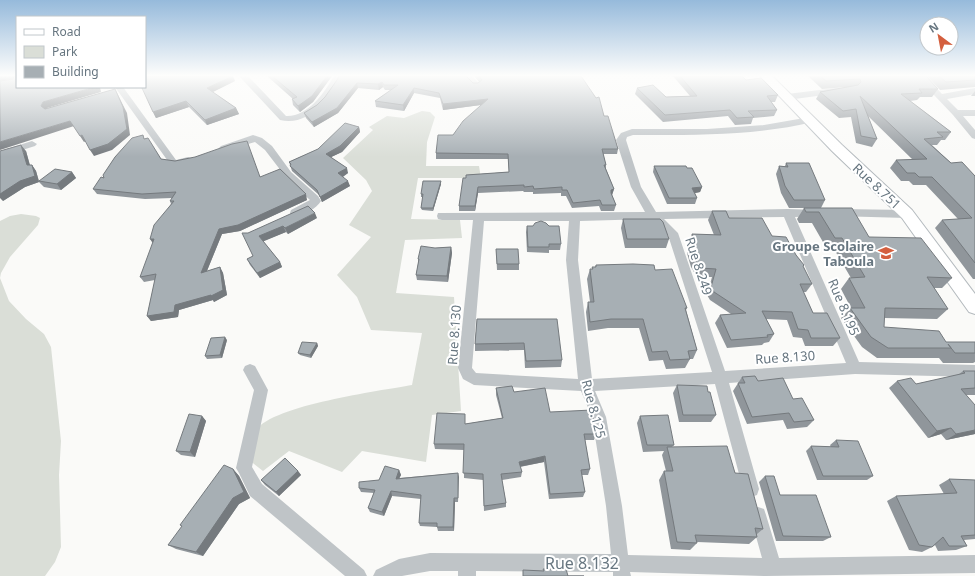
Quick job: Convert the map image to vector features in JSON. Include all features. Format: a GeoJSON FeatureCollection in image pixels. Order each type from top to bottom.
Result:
{"type":"FeatureCollection","features":[{"type":"Feature","properties":{"kind":"main road","name":"Rue 8.751"},"geometry":{"type":"LineString","coordinates":[[792,103],[837,148],[907,214],[975,307]]}},
{"type":"Feature","properties":{"kind":"street"},"geometry":{"type":"LineString","coordinates":[[131,103],[173,162],[178,163],[198,157]]}},
{"type":"Feature","properties":{"kind":"street"},"geometry":{"type":"LineString","coordinates":[[269,103],[283,118],[289,120],[303,116],[318,103]]}},
{"type":"Feature","properties":{"kind":"street"},"geometry":{"type":"LineString","coordinates":[[946,103],[975,136]]}},
{"type":"Feature","properties":{"kind":"street"},"geometry":{"type":"LineString","coordinates":[[956,114],[975,114]]}},
{"type":"Feature","properties":{"kind":"street","name":"Rue 8.249"},"geometry":{"type":"LineString","coordinates":[[774,572],[720,377],[673,233],[653,216],[636,187],[621,140],[624,135],[632,132],[707,132],[764,128],[810,120]]}},
{"type":"Feature","properties":{"kind":"street"},"geometry":{"type":"LineString","coordinates":[[212,152],[253,138],[262,142],[274,154],[288,174],[316,201],[312,205],[285,217]]}},
{"type":"Feature","properties":{"kind":"street"},"geometry":{"type":"LineString","coordinates":[[0,154],[32,144]]}},
{"type":"Feature","properties":{"kind":"street"},"geometry":{"type":"LineString","coordinates":[[442,216],[575,217],[788,213],[907,214]]}},
{"type":"Feature","properties":{"kind":"street","name":"Rue 8.195"},"geometry":{"type":"LineString","coordinates":[[788,213],[855,368]]}},
{"type":"Feature","properties":{"kind":"street","name":"Rue 8.130"},"geometry":{"type":"LineString","coordinates":[[479,216],[465,368],[468,375],[474,379],[586,385],[687,380],[855,368],[975,371]]}},
{"type":"Feature","properties":{"kind":"street","name":"Rue 8.125"},"geometry":{"type":"LineString","coordinates":[[575,217],[572,260],[586,385],[599,417],[613,499],[621,569]]}},
{"type":"Feature","properties":{"kind":"street"},"geometry":{"type":"LineString","coordinates":[[250,370],[260,390],[244,468],[256,490],[358,576]]}},
{"type":"Feature","properties":{"kind":"street","name":"Rue 8.132"},"geometry":{"type":"LineString","coordinates":[[382,576],[398,568],[430,562],[467,569],[621,569],[774,572],[975,564]]}},
{"type":"Feature","properties":{"kind":"green space"},"geometry":{"type":"Polygon","coordinates":[[[422,111],[430,112],[435,117],[427,142],[426,166],[479,166],[481,178],[418,178],[411,219],[460,220],[462,238],[405,240],[396,293],[454,297],[461,411],[432,415],[426,462],[362,451],[342,472],[289,451],[263,471],[249,460],[255,432],[267,421],[283,413],[328,400],[412,385],[422,333],[371,330],[357,297],[337,275],[371,237],[349,225],[372,191],[366,180],[343,158],[373,130],[369,127],[387,116],[404,118],[422,111]]]}},
{"type":"Feature","properties":{"kind":"green space"},"geometry":{"type":"Polygon","coordinates":[[[21,214],[40,218],[38,225],[10,257],[1,273],[0,278],[0,221],[10,216],[21,214]]]}},
{"type":"Feature","properties":{"kind":"green space"},"geometry":{"type":"Polygon","coordinates":[[[0,278],[9,301],[26,319],[44,334],[51,347],[61,441],[59,475],[61,547],[55,562],[45,576],[0,576],[0,278]]]}},
{"type":"Feature","properties":{"kind":"building"},"geometry":{"type":"Polygon","coordinates":[[[0,103],[43,103],[41,106],[45,109],[66,103],[121,103],[123,107],[127,129],[108,144],[90,150],[82,135],[80,136],[70,121],[0,142],[0,103]]]}},
{"type":"Feature","properties":{"kind":"building"},"geometry":{"type":"Polygon","coordinates":[[[149,103],[180,103],[153,112],[149,103]]]}},
{"type":"Feature","properties":{"kind":"building"},"geometry":{"type":"Polygon","coordinates":[[[188,103],[229,103],[236,108],[205,120],[188,103]]]}},
{"type":"Feature","properties":{"kind":"building"},"geometry":{"type":"Polygon","coordinates":[[[295,103],[302,103],[298,106],[295,103]]]}},
{"type":"Feature","properties":{"kind":"building"},"geometry":{"type":"Polygon","coordinates":[[[319,103],[341,103],[337,108],[312,122],[304,113],[319,103]]]}},
{"type":"Feature","properties":{"kind":"building"},"geometry":{"type":"Polygon","coordinates":[[[388,103],[404,103],[403,105],[388,103]]]}},
{"type":"Feature","properties":{"kind":"building"},"geometry":{"type":"Polygon","coordinates":[[[484,103],[601,103],[604,116],[608,116],[618,149],[602,149],[606,165],[604,165],[614,189],[611,190],[611,193],[616,205],[602,205],[600,200],[573,203],[567,190],[562,190],[562,187],[534,189],[533,186],[524,187],[524,185],[478,187],[475,206],[459,206],[463,178],[466,178],[466,175],[509,172],[508,154],[436,153],[438,135],[453,135],[463,121],[484,103]]]}},
{"type":"Feature","properties":{"kind":"building"},"geometry":{"type":"Polygon","coordinates":[[[652,103],[772,103],[777,110],[748,111],[754,117],[737,118],[730,110],[665,115],[652,103]]]}},
{"type":"Feature","properties":{"kind":"building"},"geometry":{"type":"Polygon","coordinates":[[[833,103],[863,103],[877,139],[861,136],[856,109],[843,111],[833,103]]]}},
{"type":"Feature","properties":{"kind":"building"},"geometry":{"type":"Polygon","coordinates":[[[867,103],[913,103],[951,132],[937,132],[943,137],[924,139],[951,163],[962,162],[975,176],[975,263],[942,220],[972,218],[932,177],[919,177],[915,173],[907,173],[896,160],[927,159],[867,103]]]}},
{"type":"Feature","properties":{"kind":"building"},"geometry":{"type":"Polygon","coordinates":[[[345,123],[359,127],[340,146],[326,154],[347,168],[338,173],[348,181],[320,197],[317,190],[290,166],[291,164],[289,162],[318,149],[345,123]]]}},
{"type":"Feature","properties":{"kind":"building"},"geometry":{"type":"Polygon","coordinates":[[[143,135],[144,139],[148,138],[161,159],[175,161],[195,157],[232,144],[247,141],[260,177],[280,169],[306,194],[238,225],[219,229],[201,273],[220,267],[223,290],[211,296],[175,305],[174,312],[147,316],[156,274],[140,277],[154,239],[150,239],[154,225],[174,201],[170,201],[176,192],[142,194],[93,189],[101,177],[104,178],[103,175],[115,157],[132,138],[143,135]]]}},
{"type":"Feature","properties":{"kind":"building"},"geometry":{"type":"Polygon","coordinates":[[[21,145],[27,165],[32,165],[35,176],[20,181],[0,194],[0,151],[21,145]]]}},
{"type":"Feature","properties":{"kind":"building"},"geometry":{"type":"Polygon","coordinates":[[[786,163],[809,163],[825,200],[794,200],[785,186],[779,166],[788,167],[786,163]]]}},
{"type":"Feature","properties":{"kind":"building"},"geometry":{"type":"Polygon","coordinates":[[[654,166],[686,166],[687,168],[692,168],[702,187],[692,188],[697,198],[669,198],[654,166]]]}},
{"type":"Feature","properties":{"kind":"building"},"geometry":{"type":"Polygon","coordinates":[[[55,169],[72,172],[57,184],[39,181],[55,169]]]}},
{"type":"Feature","properties":{"kind":"building"},"geometry":{"type":"Polygon","coordinates":[[[423,181],[441,181],[433,208],[421,208],[423,181]]]}},
{"type":"Feature","properties":{"kind":"building"},"geometry":{"type":"Polygon","coordinates":[[[308,206],[315,213],[285,228],[283,226],[259,236],[280,262],[257,273],[247,259],[253,256],[242,233],[248,233],[308,206]]]}},
{"type":"Feature","properties":{"kind":"building"},"geometry":{"type":"Polygon","coordinates":[[[804,208],[852,208],[869,237],[921,238],[952,278],[927,277],[948,309],[885,308],[884,327],[939,331],[946,342],[975,342],[975,353],[955,353],[948,344],[951,348],[888,348],[871,337],[850,308],[865,308],[849,278],[865,277],[842,238],[835,238],[819,212],[806,212],[804,208]]]}},
{"type":"Feature","properties":{"kind":"building"},"geometry":{"type":"Polygon","coordinates":[[[712,211],[726,211],[729,218],[762,218],[772,236],[786,237],[796,255],[804,265],[803,266],[812,284],[800,284],[813,313],[827,313],[840,338],[811,338],[808,330],[798,329],[792,312],[762,311],[774,334],[767,335],[768,337],[731,340],[720,315],[746,313],[714,292],[711,287],[716,269],[700,268],[695,259],[691,244],[695,244],[692,234],[721,235],[712,211]]]}},
{"type":"Feature","properties":{"kind":"building"},"geometry":{"type":"Polygon","coordinates":[[[623,219],[660,219],[663,222],[669,239],[627,239],[623,219]]]}},
{"type":"Feature","properties":{"kind":"building"},"geometry":{"type":"Polygon","coordinates":[[[541,221],[549,226],[559,226],[561,244],[549,244],[549,247],[528,247],[527,226],[533,226],[535,223],[541,221]]]}},
{"type":"Feature","properties":{"kind":"building"},"geometry":{"type":"Polygon","coordinates":[[[421,246],[435,248],[451,247],[447,276],[416,275],[421,246]]]}},
{"type":"Feature","properties":{"kind":"building"},"geometry":{"type":"Polygon","coordinates":[[[496,249],[518,249],[519,264],[497,264],[496,249]]]}},
{"type":"Feature","properties":{"kind":"building"},"geometry":{"type":"Polygon","coordinates":[[[596,265],[654,265],[655,270],[672,269],[687,308],[685,308],[697,350],[688,351],[690,359],[670,360],[667,351],[652,352],[643,319],[611,319],[590,322],[588,302],[594,302],[590,269],[593,269],[592,267],[596,267],[596,265]]]}},
{"type":"Feature","properties":{"kind":"building"},"geometry":{"type":"Polygon","coordinates":[[[477,319],[557,319],[562,360],[526,361],[524,343],[475,344],[477,319]]]}},
{"type":"Feature","properties":{"kind":"building"},"geometry":{"type":"Polygon","coordinates":[[[225,337],[220,355],[205,356],[211,338],[225,337]]]}},
{"type":"Feature","properties":{"kind":"building"},"geometry":{"type":"Polygon","coordinates":[[[302,342],[317,343],[310,355],[298,353],[302,342]]]}},
{"type":"Feature","properties":{"kind":"building"},"geometry":{"type":"Polygon","coordinates":[[[963,371],[975,371],[975,388],[961,389],[975,405],[975,430],[956,434],[951,428],[937,431],[897,381],[911,378],[916,384],[965,373],[963,371]]]}},
{"type":"Feature","properties":{"kind":"building"},"geometry":{"type":"Polygon","coordinates":[[[755,376],[758,381],[783,378],[793,399],[802,398],[814,420],[794,422],[789,413],[752,417],[738,383],[745,383],[742,377],[755,376]]]}},
{"type":"Feature","properties":{"kind":"building"},"geometry":{"type":"Polygon","coordinates":[[[677,385],[707,386],[716,415],[683,415],[677,385]]]}},
{"type":"Feature","properties":{"kind":"building"},"geometry":{"type":"Polygon","coordinates":[[[512,386],[514,392],[545,388],[550,412],[592,410],[596,434],[584,434],[590,469],[581,470],[585,492],[550,494],[545,456],[519,462],[522,472],[501,474],[506,503],[484,506],[483,474],[463,473],[464,444],[434,444],[437,413],[465,414],[465,424],[503,418],[496,388],[512,386]]]}},
{"type":"Feature","properties":{"kind":"building"},"geometry":{"type":"Polygon","coordinates":[[[189,414],[202,416],[190,452],[176,451],[189,414]]]}},
{"type":"Feature","properties":{"kind":"building"},"geometry":{"type":"Polygon","coordinates":[[[668,415],[674,445],[647,445],[640,416],[668,415]]]}},
{"type":"Feature","properties":{"kind":"building"},"geometry":{"type":"Polygon","coordinates":[[[836,440],[858,441],[873,476],[823,476],[811,446],[839,447],[836,440]]]}},
{"type":"Feature","properties":{"kind":"building"},"geometry":{"type":"Polygon","coordinates":[[[727,446],[735,473],[748,474],[763,529],[755,528],[757,537],[695,535],[697,543],[677,542],[664,471],[673,471],[667,447],[727,446]]]}},
{"type":"Feature","properties":{"kind":"building"},"geometry":{"type":"Polygon","coordinates":[[[285,458],[298,471],[276,492],[261,480],[285,458]]]}},
{"type":"Feature","properties":{"kind":"building"},"geometry":{"type":"Polygon","coordinates":[[[224,465],[233,469],[244,492],[233,498],[196,552],[168,545],[182,526],[180,525],[224,465]]]}},
{"type":"Feature","properties":{"kind":"building"},"geometry":{"type":"Polygon","coordinates":[[[385,466],[399,470],[396,479],[458,473],[458,498],[454,498],[453,527],[437,527],[437,523],[419,523],[421,495],[391,491],[382,512],[368,508],[375,490],[359,488],[359,482],[379,480],[385,466]]]}},
{"type":"Feature","properties":{"kind":"building"},"geometry":{"type":"Polygon","coordinates":[[[765,476],[774,476],[780,495],[816,495],[831,537],[783,536],[765,476]]]}},
{"type":"Feature","properties":{"kind":"building"},"geometry":{"type":"Polygon","coordinates":[[[949,479],[975,480],[975,535],[961,536],[967,546],[949,546],[943,537],[932,547],[919,545],[896,496],[957,493],[949,479]]]}},
{"type":"Feature","properties":{"kind":"building"},"geometry":{"type":"Polygon","coordinates":[[[543,569],[566,569],[568,576],[523,576],[523,570],[544,571],[543,569]]]}},
{"type":"Feature","properties":{"kind":"place","name":"Groupe Scolaire Taboula"},"geometry":{"type":"Point","coordinates":[886,253]}}]}
